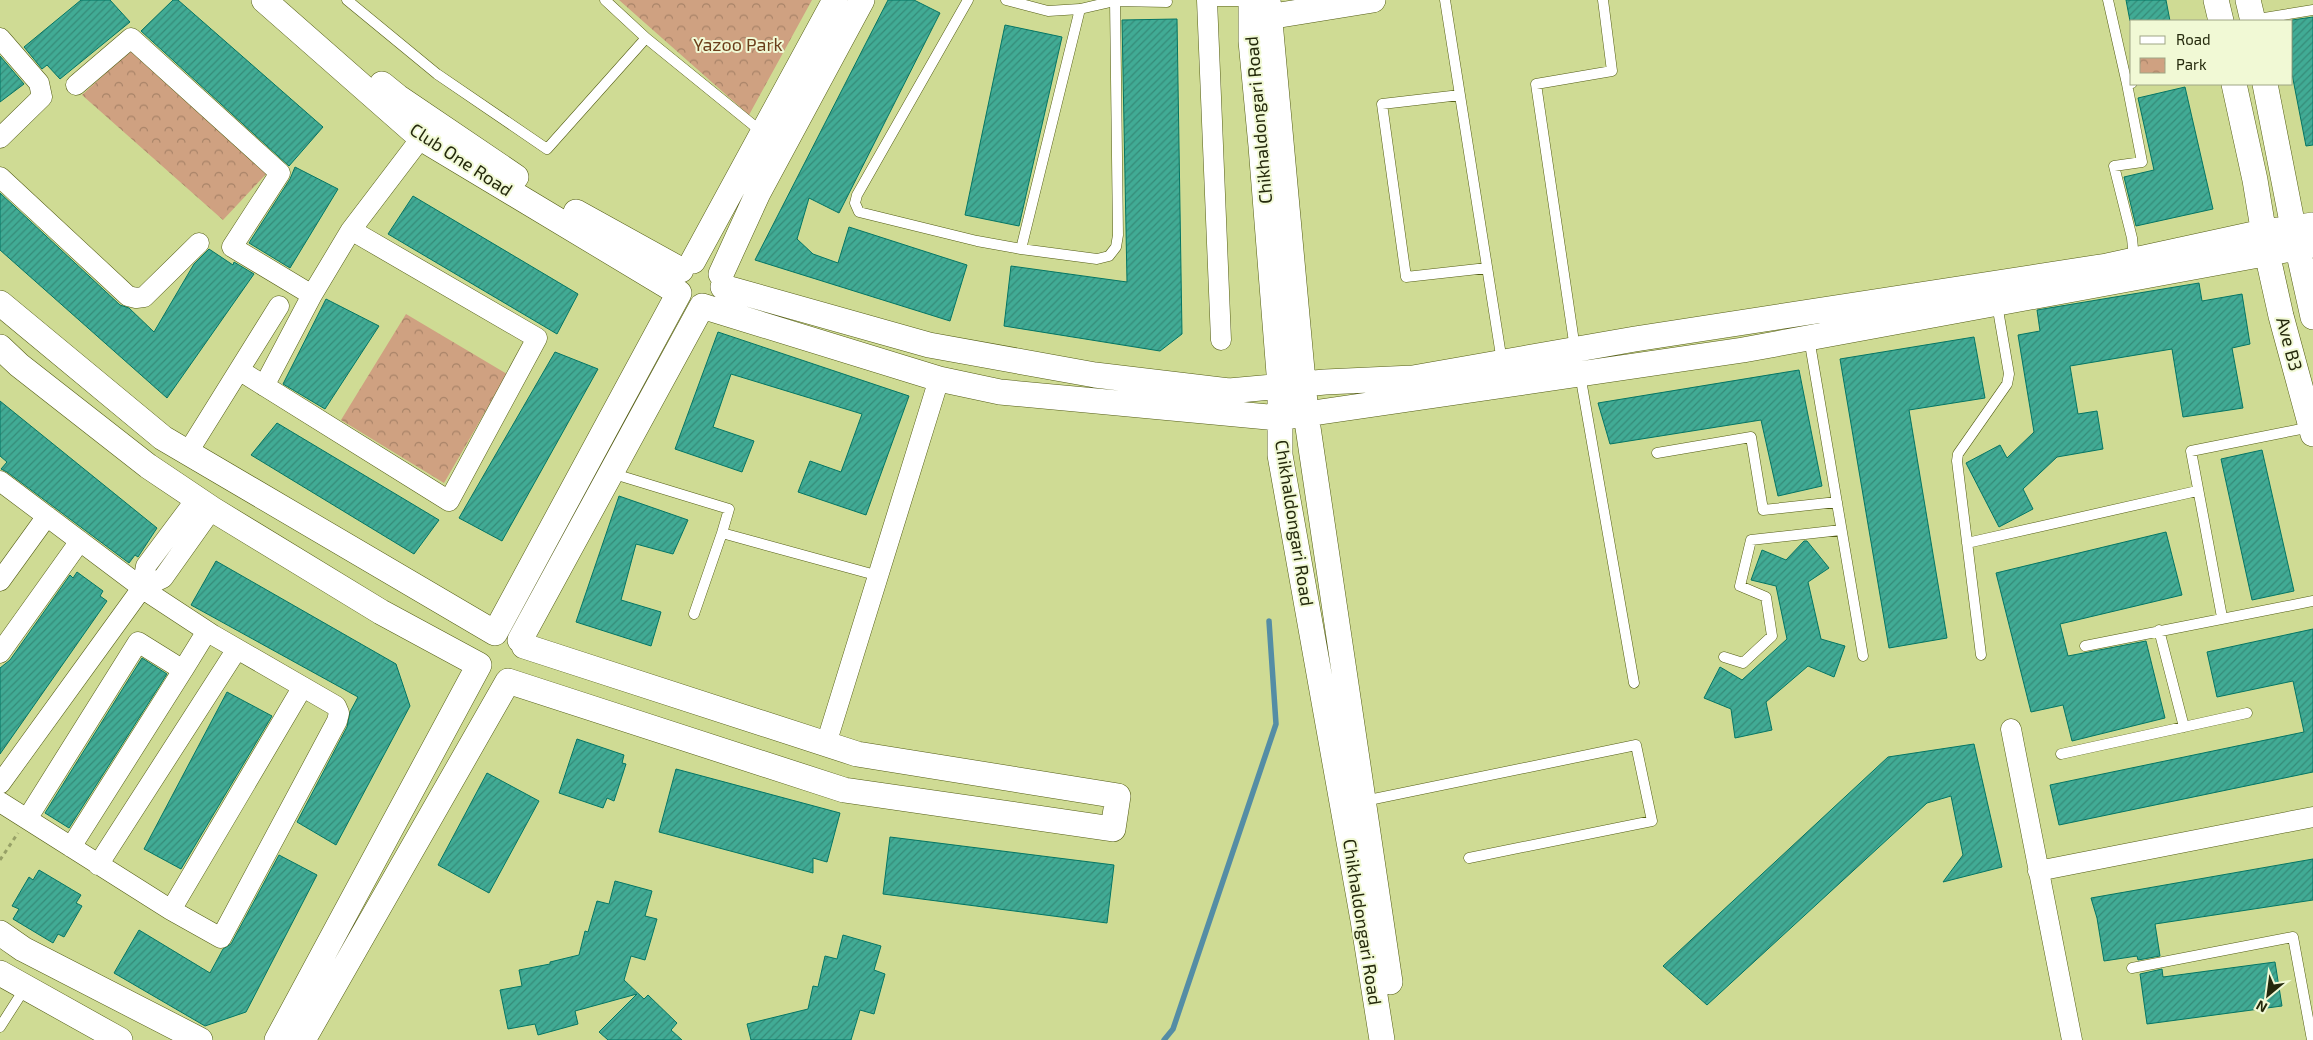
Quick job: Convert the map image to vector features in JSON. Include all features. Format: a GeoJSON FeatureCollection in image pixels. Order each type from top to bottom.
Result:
{"type":"FeatureCollection","features":[{"type":"Feature","properties":{"kind":"street","name":"Club One Road"},"geometry":{"type":"LineString","coordinates":[[264,0],[421,138],[684,275]]}},
{"type":"Feature","properties":{"kind":"street","name":"Club One Road"},"geometry":{"type":"LineString","coordinates":[[286,0],[398,97],[536,191],[684,275]]}},
{"type":"Feature","properties":{"kind":"street"},"geometry":{"type":"LineString","coordinates":[[495,633],[684,275],[835,0]]}},
{"type":"Feature","properties":{"kind":"street"},"geometry":{"type":"LineString","coordinates":[[522,643],[611,473],[702,306],[718,298],[722,280],[762,184],[862,0]]}},
{"type":"Feature","properties":{"kind":"street"},"geometry":{"type":"LineString","coordinates":[[1259,4],[1373,0]]}},
{"type":"Feature","properties":{"kind":"street"},"geometry":{"type":"LineString","coordinates":[[2216,0],[2221,20]]}},
{"type":"Feature","properties":{"kind":"street"},"geometry":{"type":"LineString","coordinates":[[1207,1],[1221,340]]}},
{"type":"Feature","properties":{"kind":"street","name":"Chikhaldongari Road"},"geometry":{"type":"LineString","coordinates":[[1259,4],[1306,414],[1398,1040]]}},
{"type":"Feature","properties":{"kind":"street","name":"Chikhaldongari Road"},"geometry":{"type":"LineString","coordinates":[[1259,4],[1250,41],[1262,146],[1280,386],[1280,455],[1363,920],[1382,1040]]}},
{"type":"Feature","properties":{"kind":"street"},"geometry":{"type":"LineString","coordinates":[[0,38],[39,83],[42,97],[0,138]]}},
{"type":"Feature","properties":{"kind":"street"},"geometry":{"type":"LineString","coordinates":[[76,85],[131,38],[280,173],[232,248],[312,296]]}},
{"type":"Feature","properties":{"kind":"street","name":"Ave B3"},"geometry":{"type":"LineString","coordinates":[[2234,85],[2255,180],[2265,243],[2281,316],[2312,431]]}},
{"type":"Feature","properties":{"kind":"street","name":"Ave B3"},"geometry":{"type":"LineString","coordinates":[[2265,85],[2304,236],[2313,317]]}},
{"type":"Feature","properties":{"kind":"street"},"geometry":{"type":"LineString","coordinates":[[264,386],[312,296],[351,230],[421,138]]}},
{"type":"Feature","properties":{"kind":"street"},"geometry":{"type":"LineString","coordinates":[[0,177],[128,296],[144,297],[199,243]]}},
{"type":"Feature","properties":{"kind":"street"},"geometry":{"type":"LineString","coordinates":[[239,370],[449,501],[537,338],[351,230]]}},
{"type":"Feature","properties":{"kind":"street"},"geometry":{"type":"LineString","coordinates":[[2265,243],[2304,236]]}},
{"type":"Feature","properties":{"kind":"street","name":"Club One Road"},"geometry":{"type":"LineString","coordinates":[[684,275],[709,263],[722,280],[929,345],[1095,375],[1229,391],[1304,384],[1413,378],[1502,362],[2134,261],[2265,243]]}},
{"type":"Feature","properties":{"kind":"street","name":"Club One Road"},"geometry":{"type":"LineString","coordinates":[[684,275],[688,303],[938,379],[1000,392],[1279,418],[1744,350],[1996,304],[2265,243]]}},
{"type":"Feature","properties":{"kind":"street"},"geometry":{"type":"LineString","coordinates":[[0,303],[163,438],[495,633]]}},
{"type":"Feature","properties":{"kind":"street"},"geometry":{"type":"LineString","coordinates":[[188,452],[280,306]]}},
{"type":"Feature","properties":{"kind":"street"},"geometry":{"type":"LineString","coordinates":[[0,347],[18,365],[148,466],[381,612],[479,665]]}},
{"type":"Feature","properties":{"kind":"street"},"geometry":{"type":"LineString","coordinates":[[826,744],[938,379]]}},
{"type":"Feature","properties":{"kind":"street"},"geometry":{"type":"LineString","coordinates":[[0,481],[142,588],[207,631],[302,688],[336,706],[339,713],[337,721],[221,938],[171,910],[0,802]]}},
{"type":"Feature","properties":{"kind":"street"},"geometry":{"type":"LineString","coordinates":[[0,784],[142,588],[163,578],[205,503]]}},
{"type":"Feature","properties":{"kind":"street"},"geometry":{"type":"LineString","coordinates":[[0,581],[47,516]]}},
{"type":"Feature","properties":{"kind":"street"},"geometry":{"type":"LineString","coordinates":[[0,653],[80,541]]}},
{"type":"Feature","properties":{"kind":"street"},"geometry":{"type":"LineString","coordinates":[[71,847],[207,631]]}},
{"type":"Feature","properties":{"kind":"street"},"geometry":{"type":"LineString","coordinates":[[504,632],[522,643],[857,754],[1118,796],[1113,829],[844,790],[508,681],[494,680],[482,672],[479,665],[478,650],[488,637],[495,633],[504,632]]}},
{"type":"Feature","properties":{"kind":"street"},"geometry":{"type":"LineString","coordinates":[[27,819],[138,642],[183,670]]}},
{"type":"Feature","properties":{"kind":"street"},"geometry":{"type":"LineString","coordinates":[[303,1040],[508,681],[520,674],[524,668],[527,654],[522,643]]}},
{"type":"Feature","properties":{"kind":"street"},"geometry":{"type":"LineString","coordinates":[[98,865],[237,649]]}},
{"type":"Feature","properties":{"kind":"street"},"geometry":{"type":"LineString","coordinates":[[277,1040],[479,665]]}},
{"type":"Feature","properties":{"kind":"street"},"geometry":{"type":"LineString","coordinates":[[171,910],[302,688]]}},
{"type":"Feature","properties":{"kind":"street"},"geometry":{"type":"LineString","coordinates":[[2011,729],[2072,1040]]}},
{"type":"Feature","properties":{"kind":"street"},"geometry":{"type":"LineString","coordinates":[[2038,871],[2313,817]]}},
{"type":"Feature","properties":{"kind":"street"},"geometry":{"type":"LineString","coordinates":[[0,933],[23,949],[200,1040]]}},
{"type":"Feature","properties":{"kind":"street"},"geometry":{"type":"LineString","coordinates":[[23,949],[7,978],[120,1040]]}},
{"type":"Feature","properties":{"kind":"lane"},"geometry":{"type":"LineString","coordinates":[[347,0],[437,74],[547,149],[646,38]]}},
{"type":"Feature","properties":{"kind":"lane"},"geometry":{"type":"LineString","coordinates":[[605,0],[646,38],[763,133]]}},
{"type":"Feature","properties":{"kind":"lane"},"geometry":{"type":"LineString","coordinates":[[968,0],[857,195],[855,203],[860,212],[1021,249],[1097,258],[1109,256],[1116,247],[1118,235],[1115,1]]}},
{"type":"Feature","properties":{"kind":"lane"},"geometry":{"type":"LineString","coordinates":[[1006,0],[1048,11],[1080,9],[1115,1],[1167,2]]}},
{"type":"Feature","properties":{"kind":"lane"},"geometry":{"type":"LineString","coordinates":[[1445,0],[1502,362]]}},
{"type":"Feature","properties":{"kind":"lane"},"geometry":{"type":"LineString","coordinates":[[1576,350],[1536,84],[1612,71],[1603,0]]}},
{"type":"Feature","properties":{"kind":"lane"},"geometry":{"type":"LineString","coordinates":[[2108,0],[2129,83],[2142,162],[2114,166],[2132,238],[2134,261]]}},
{"type":"Feature","properties":{"kind":"lane"},"geometry":{"type":"LineString","coordinates":[[1207,1],[1259,4]]}},
{"type":"Feature","properties":{"kind":"lane"},"geometry":{"type":"LineString","coordinates":[[1021,249],[1080,9]]}},
{"type":"Feature","properties":{"kind":"lane"},"geometry":{"type":"LineString","coordinates":[[2251,14],[2313,10]]}},
{"type":"Feature","properties":{"kind":"lane"},"geometry":{"type":"LineString","coordinates":[[1460,95],[1382,104],[1406,277],[1487,268]]}},
{"type":"Feature","properties":{"kind":"lane"},"geometry":{"type":"LineString","coordinates":[[1981,655],[1957,461],[1958,454],[2003,394],[2009,374],[1996,304]]}},
{"type":"Feature","properties":{"kind":"lane"},"geometry":{"type":"LineString","coordinates":[[1809,338],[1863,656]]}},
{"type":"Feature","properties":{"kind":"lane"},"geometry":{"type":"LineString","coordinates":[[1580,374],[1634,682]]}},
{"type":"Feature","properties":{"kind":"lane"},"geometry":{"type":"LineString","coordinates":[[2222,617],[2190,451],[2312,431]]}},
{"type":"Feature","properties":{"kind":"lane"},"geometry":{"type":"LineString","coordinates":[[1657,453],[1751,437],[1763,510],[1837,502]]}},
{"type":"Feature","properties":{"kind":"lane"},"geometry":{"type":"LineString","coordinates":[[611,473],[729,510],[694,614]]}},
{"type":"Feature","properties":{"kind":"lane"},"geometry":{"type":"LineString","coordinates":[[1967,543],[2197,491]]}},
{"type":"Feature","properties":{"kind":"lane"},"geometry":{"type":"LineString","coordinates":[[1724,657],[1743,663],[1772,636],[1766,597],[1740,586],[1751,540],[1841,530]]}},
{"type":"Feature","properties":{"kind":"lane"},"geometry":{"type":"LineString","coordinates":[[722,533],[879,576]]}},
{"type":"Feature","properties":{"kind":"lane"},"geometry":{"type":"LineString","coordinates":[[2085,646],[2222,617],[2313,601]]}},
{"type":"Feature","properties":{"kind":"lane"},"geometry":{"type":"LineString","coordinates":[[2159,630],[2184,727]]}},
{"type":"Feature","properties":{"kind":"lane"},"geometry":{"type":"LineString","coordinates":[[2061,754],[2247,713]]}},
{"type":"Feature","properties":{"kind":"lane"},"geometry":{"type":"LineString","coordinates":[[1364,801],[1636,745],[1652,820],[1469,858]]}},
{"type":"Feature","properties":{"kind":"lane"},"geometry":{"type":"LineString","coordinates":[[2132,968],[2293,937],[2312,1040]]}},
{"type":"Feature","properties":{"kind":"lane"},"geometry":{"type":"LineString","coordinates":[[0,1027],[7,978]]}},
{"type":"Feature","properties":{"kind":"path"},"geometry":{"type":"LineString","coordinates":[[0,860],[27,819]]}},
{"type":"Feature","properties":{"kind":"green space","name":"Yazoo Park"},"geometry":{"type":"Polygon","coordinates":[[[619,0],[812,0],[749,115],[619,0]]]}},
{"type":"Feature","properties":{"kind":"green space"},"geometry":{"type":"Polygon","coordinates":[[[133,48],[268,172],[223,220],[82,95],[133,48]]]}},
{"type":"Feature","properties":{"kind":"green space"},"geometry":{"type":"Polygon","coordinates":[[[406,314],[507,374],[444,483],[341,420],[406,314]]]}},
{"type":"Feature","properties":{"kind":"building"},"geometry":{"type":"Polygon","coordinates":[[[81,0],[110,0],[130,22],[60,79],[47,65],[42,69],[24,47],[81,0]]]}},
{"type":"Feature","properties":{"kind":"building"},"geometry":{"type":"Polygon","coordinates":[[[173,0],[178,0],[323,127],[289,166],[141,31],[173,0]]]}},
{"type":"Feature","properties":{"kind":"building"},"geometry":{"type":"Polygon","coordinates":[[[888,0],[914,0],[940,13],[839,213],[809,198],[797,239],[813,254],[838,263],[849,227],[967,265],[950,321],[755,260],[888,0]]]}},
{"type":"Feature","properties":{"kind":"building"},"geometry":{"type":"Polygon","coordinates":[[[2126,0],[2166,0],[2170,20],[2130,21],[2126,0]]]}},
{"type":"Feature","properties":{"kind":"building"},"geometry":{"type":"Polygon","coordinates":[[[2313,17],[2313,145],[2306,146],[2293,79],[2292,20],[2313,17]]]}},
{"type":"Feature","properties":{"kind":"building"},"geometry":{"type":"Polygon","coordinates":[[[1177,19],[1182,334],[1160,351],[1004,326],[1011,266],[1127,282],[1122,20],[1177,19]]]}},
{"type":"Feature","properties":{"kind":"building"},"geometry":{"type":"Polygon","coordinates":[[[1005,25],[1062,37],[1019,226],[965,215],[1005,25]]]}},
{"type":"Feature","properties":{"kind":"building"},"geometry":{"type":"Polygon","coordinates":[[[0,56],[24,84],[0,102],[0,56]]]}},
{"type":"Feature","properties":{"kind":"building"},"geometry":{"type":"Polygon","coordinates":[[[2185,87],[2213,209],[2136,226],[2124,177],[2154,170],[2138,98],[2185,87]]]}},
{"type":"Feature","properties":{"kind":"building"},"geometry":{"type":"Polygon","coordinates":[[[295,167],[338,189],[290,268],[249,243],[290,179],[295,167]]]}},
{"type":"Feature","properties":{"kind":"building"},"geometry":{"type":"Polygon","coordinates":[[[0,193],[120,305],[129,308],[154,332],[194,264],[209,249],[233,265],[234,262],[254,274],[167,398],[0,250],[0,193]]]}},
{"type":"Feature","properties":{"kind":"building"},"geometry":{"type":"Polygon","coordinates":[[[413,196],[578,294],[557,334],[388,234],[413,196]]]}},
{"type":"Feature","properties":{"kind":"building"},"geometry":{"type":"Polygon","coordinates":[[[2199,283],[2202,301],[2242,294],[2250,344],[2232,348],[2243,408],[2183,417],[2172,349],[2070,366],[2078,414],[2097,411],[2103,449],[2057,457],[2023,489],[2033,509],[1999,527],[1966,463],[2000,445],[2007,458],[2034,432],[2018,335],[2040,331],[2037,310],[2199,283]]]}},
{"type":"Feature","properties":{"kind":"building"},"geometry":{"type":"Polygon","coordinates":[[[326,299],[379,326],[325,409],[283,384],[326,299]]]}},
{"type":"Feature","properties":{"kind":"building"},"geometry":{"type":"Polygon","coordinates":[[[718,332],[909,396],[866,515],[798,492],[810,461],[841,472],[862,414],[731,374],[713,427],[754,441],[742,472],[675,449],[718,332]]]}},
{"type":"Feature","properties":{"kind":"building"},"geometry":{"type":"Polygon","coordinates":[[[1974,337],[1985,398],[1909,410],[1947,638],[1889,648],[1840,359],[1974,337]]]}},
{"type":"Feature","properties":{"kind":"building"},"geometry":{"type":"Polygon","coordinates":[[[555,352],[598,369],[502,541],[459,518],[555,352]]]}},
{"type":"Feature","properties":{"kind":"building"},"geometry":{"type":"Polygon","coordinates":[[[1799,370],[1822,486],[1778,496],[1761,420],[1610,444],[1598,403],[1799,370]]]}},
{"type":"Feature","properties":{"kind":"building"},"geometry":{"type":"Polygon","coordinates":[[[0,401],[157,528],[138,557],[135,555],[129,563],[1,469],[7,462],[0,456],[0,401]]]}},
{"type":"Feature","properties":{"kind":"building"},"geometry":{"type":"Polygon","coordinates":[[[277,423],[439,520],[414,554],[251,455],[277,423]]]}},
{"type":"Feature","properties":{"kind":"building"},"geometry":{"type":"Polygon","coordinates":[[[2262,450],[2294,591],[2252,600],[2221,459],[2262,450]]]}},
{"type":"Feature","properties":{"kind":"building"},"geometry":{"type":"Polygon","coordinates":[[[619,496],[688,520],[673,554],[636,544],[621,600],[661,612],[651,646],[576,622],[619,496]]]}},
{"type":"Feature","properties":{"kind":"building"},"geometry":{"type":"Polygon","coordinates":[[[2166,532],[2182,595],[2060,624],[2068,656],[2146,641],[2165,718],[2072,741],[2063,705],[2031,712],[1996,573],[2166,532]]]}},
{"type":"Feature","properties":{"kind":"building"},"geometry":{"type":"Polygon","coordinates":[[[1804,541],[1807,541],[1829,568],[1808,582],[1821,639],[1845,646],[1834,677],[1808,666],[1766,702],[1772,730],[1735,738],[1731,709],[1704,698],[1720,667],[1742,680],[1787,639],[1776,586],[1751,580],[1762,550],[1786,560],[1804,541]]]}},
{"type":"Feature","properties":{"kind":"building"},"geometry":{"type":"Polygon","coordinates":[[[216,561],[396,664],[410,706],[336,845],[297,822],[347,727],[350,712],[358,697],[191,605],[216,561]]]}},
{"type":"Feature","properties":{"kind":"building"},"geometry":{"type":"Polygon","coordinates":[[[77,572],[103,591],[100,596],[107,601],[0,754],[0,668],[10,660],[70,575],[73,578],[77,572]]]}},
{"type":"Feature","properties":{"kind":"building"},"geometry":{"type":"Polygon","coordinates":[[[2313,629],[2313,772],[2059,825],[2050,785],[2304,732],[2293,681],[2217,697],[2207,652],[2313,629]]]}},
{"type":"Feature","properties":{"kind":"building"},"geometry":{"type":"Polygon","coordinates":[[[142,658],[167,674],[69,828],[45,813],[142,658]]]}},
{"type":"Feature","properties":{"kind":"building"},"geometry":{"type":"Polygon","coordinates":[[[227,692],[272,716],[181,869],[144,849],[227,692]]]}},
{"type":"Feature","properties":{"kind":"building"},"geometry":{"type":"Polygon","coordinates":[[[577,739],[624,755],[622,763],[626,764],[614,801],[607,798],[603,808],[559,793],[577,739]]]}},
{"type":"Feature","properties":{"kind":"building"},"geometry":{"type":"Polygon","coordinates":[[[1974,744],[2002,867],[1943,882],[1963,855],[1951,796],[1927,803],[1707,1005],[1663,966],[1888,757],[1974,744]]]}},
{"type":"Feature","properties":{"kind":"building"},"geometry":{"type":"Polygon","coordinates":[[[676,769],[840,813],[827,862],[813,858],[813,873],[659,832],[676,769]]]}},
{"type":"Feature","properties":{"kind":"building"},"geometry":{"type":"Polygon","coordinates":[[[487,773],[539,801],[489,893],[438,865],[487,773]]]}},
{"type":"Feature","properties":{"kind":"building"},"geometry":{"type":"Polygon","coordinates":[[[890,837],[1114,865],[1107,923],[883,894],[890,837]]]}},
{"type":"Feature","properties":{"kind":"building"},"geometry":{"type":"Polygon","coordinates":[[[279,855],[317,875],[246,1012],[205,1026],[114,973],[139,930],[210,973],[223,949],[231,944],[279,855]]]}},
{"type":"Feature","properties":{"kind":"building"},"geometry":{"type":"Polygon","coordinates":[[[2313,859],[2313,900],[2155,924],[2160,956],[2138,960],[2137,956],[2104,961],[2097,918],[2091,898],[2313,859]]]}},
{"type":"Feature","properties":{"kind":"building"},"geometry":{"type":"Polygon","coordinates":[[[39,870],[81,895],[76,903],[82,906],[64,937],[58,934],[53,943],[13,919],[19,909],[12,906],[29,877],[33,880],[39,870]]]}},
{"type":"Feature","properties":{"kind":"building"},"geometry":{"type":"Polygon","coordinates":[[[615,881],[652,891],[645,916],[657,919],[645,960],[631,956],[624,980],[644,999],[648,995],[677,1023],[671,1030],[682,1040],[608,1040],[599,1032],[637,994],[575,1011],[578,1024],[538,1035],[535,1024],[508,1029],[500,990],[522,986],[519,970],[550,964],[550,962],[579,955],[585,931],[588,932],[597,901],[609,904],[615,881]]]}},
{"type":"Feature","properties":{"kind":"building"},"geometry":{"type":"Polygon","coordinates":[[[843,935],[881,946],[874,970],[885,974],[874,1014],[860,1010],[851,1040],[751,1040],[747,1024],[808,1009],[813,986],[818,987],[825,956],[837,959],[843,935]]]}},
{"type":"Feature","properties":{"kind":"building"},"geometry":{"type":"Polygon","coordinates":[[[2275,962],[2282,1006],[2147,1024],[2140,974],[2162,969],[2163,977],[2275,962]]]}},
{"type":"Feature","properties":{"kind":"waterway"},"geometry":{"type":"LineString","coordinates":[[1164,1040],[1173,1029],[1276,724],[1269,621]]}}]}
